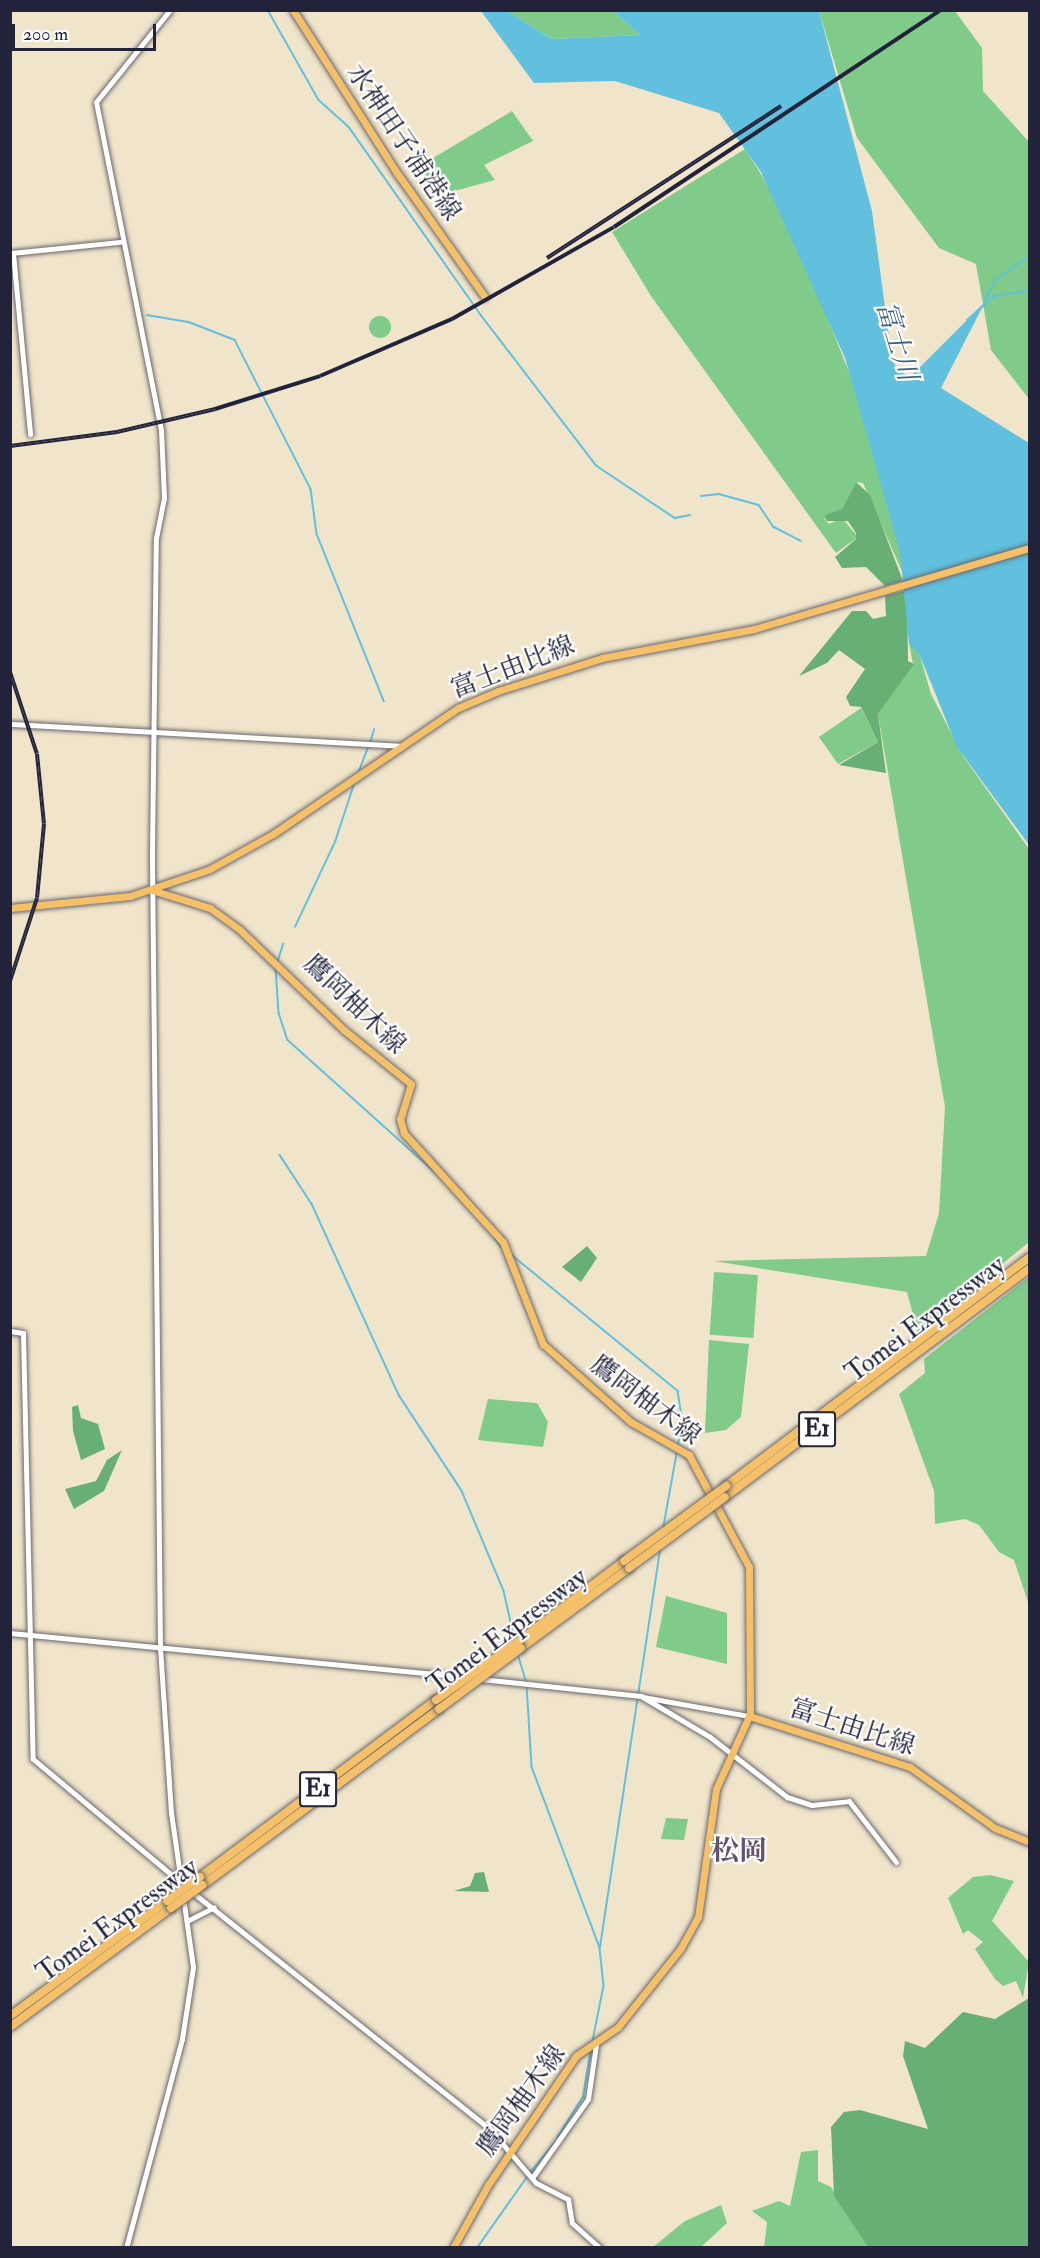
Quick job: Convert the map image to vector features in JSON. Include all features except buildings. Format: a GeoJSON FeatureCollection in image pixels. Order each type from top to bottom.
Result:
{"type":"FeatureCollection","features":[{"type":"Feature","properties":{"kind":"highway","name":"Tomei Expressway"},"geometry":{"type":"LineString","coordinates":[[627,1565],[726,1486],[1029,1257]]}},
{"type":"Feature","properties":{"kind":"highway","name":"Tomei Expressway"},"geometry":{"type":"LineString","coordinates":[[201,1881],[439,1709],[552,1620],[725,1497],[1029,1268]]}},
{"type":"Feature","properties":{"kind":"highway","name":"Tomei Expressway"},"geometry":{"type":"LineString","coordinates":[[10,2027],[436,1701],[520,1645]]}},
{"type":"Feature","properties":{"kind":"highway","name":"Tomei Expressway"},"geometry":{"type":"LineString","coordinates":[[10,2016],[169,1905]]}},
{"type":"Feature","properties":{"kind":"main road","name":"水神田子浦港線"},"geometry":{"type":"LineString","coordinates":[[293,10],[391,165],[484,296]]}},
{"type":"Feature","properties":{"kind":"main road","name":"富士由比線"},"geometry":{"type":"LineString","coordinates":[[10,908],[153,890],[256,844],[458,708],[508,688],[618,654],[754,629],[1029,548]]}},
{"type":"Feature","properties":{"kind":"main road","name":"鷹岡柚木線"},"geometry":{"type":"LineString","coordinates":[[153,890],[210,908],[240,930],[344,1030],[411,1084],[400,1119],[404,1133],[503,1242],[547,1350],[637,1426],[689,1455],[749,1567],[749,1716],[716,1789],[695,1925],[618,2026],[596,2045],[586,2048],[509,2152],[453,2247]]}},
{"type":"Feature","properties":{"kind":"main road","name":"富士由比線"},"geometry":{"type":"LineString","coordinates":[[749,1716],[910,1767],[995,1827],[1029,1842]]}},
{"type":"Feature","properties":{"kind":"street"},"geometry":{"type":"LineString","coordinates":[[126,2247],[187,2017],[193,1967],[181,1883],[160,1648],[153,732],[156,538],[164,498],[161,430],[149,350],[120,242],[96,102],[170,10]]}},
{"type":"Feature","properties":{"kind":"street"},"geometry":{"type":"LineString","coordinates":[[30,434],[12,253],[120,242]]}},
{"type":"Feature","properties":{"kind":"street"},"geometry":{"type":"LineString","coordinates":[[10,724],[364,742],[401,746]]}},
{"type":"Feature","properties":{"kind":"street"},"geometry":{"type":"LineString","coordinates":[[10,1331],[23,1332],[33,1759],[181,1883],[489,2128],[530,2176],[568,2199],[572,2223],[600,2247]]}},
{"type":"Feature","properties":{"kind":"street"},"geometry":{"type":"LineString","coordinates":[[10,1633],[31,1637],[641,1696],[749,1716]]}},
{"type":"Feature","properties":{"kind":"street"},"geometry":{"type":"LineString","coordinates":[[641,1696],[710,1737],[729,1756],[801,1803],[849,1801],[896,1862]]}},
{"type":"Feature","properties":{"kind":"street"},"geometry":{"type":"LineString","coordinates":[[187,1921],[214,1907]]}},
{"type":"Feature","properties":{"kind":"street"},"geometry":{"type":"LineString","coordinates":[[530,2176],[588,2099],[596,2045]]}},
{"type":"Feature","properties":{"kind":"green space"},"geometry":{"type":"Polygon","coordinates":[[[507,11],[613,11],[640,35],[552,39],[507,11]]]}},
{"type":"Feature","properties":{"kind":"green space"},"geometry":{"type":"Polygon","coordinates":[[[819,11],[955,11],[982,48],[983,91],[1029,142],[1029,399],[991,350],[976,264],[939,248],[857,138],[819,11]]]}},
{"type":"Feature","properties":{"kind":"green space"},"geometry":{"type":"Polygon","coordinates":[[[512,111],[533,141],[484,165],[495,180],[436,196],[418,167],[512,111]]]}},
{"type":"Feature","properties":{"kind":"green space"},"geometry":{"type":"Polygon","coordinates":[[[745,149],[786,214],[888,470],[905,578],[863,483],[856,482],[842,509],[824,519],[829,524],[842,518],[858,537],[836,553],[651,296],[612,232],[745,149]]]}},
{"type":"Feature","properties":{"kind":"green space"},"geometry":{"type":"Polygon","coordinates":[[[380,316],[388,319],[391,327],[388,335],[380,338],[372,335],[369,327],[372,319],[380,316]]]}},
{"type":"Feature","properties":{"kind":"green space"},"geometry":{"type":"Polygon","coordinates":[[[856,482],[870,495],[903,581],[885,586],[866,567],[842,568],[835,557],[856,539],[856,533],[848,521],[826,521],[825,515],[842,509],[856,482]]]}},
{"type":"Feature","properties":{"kind":"green space"},"geometry":{"type":"Polygon","coordinates":[[[907,590],[908,661],[914,664],[878,714],[886,773],[839,765],[878,742],[861,707],[850,706],[846,697],[865,669],[839,650],[827,663],[799,676],[852,611],[866,611],[873,619],[886,616],[885,596],[907,590]]]}},
{"type":"Feature","properties":{"kind":"green space"},"geometry":{"type":"Polygon","coordinates":[[[909,643],[920,656],[931,694],[963,756],[1029,849],[1029,1242],[918,1333],[907,1292],[714,1261],[926,1256],[939,1213],[945,1107],[878,714],[913,664],[909,643]]]}},
{"type":"Feature","properties":{"kind":"green space"},"geometry":{"type":"Polygon","coordinates":[[[861,708],[878,742],[838,764],[819,737],[861,708]]]}},
{"type":"Feature","properties":{"kind":"green space"},"geometry":{"type":"Polygon","coordinates":[[[587,1246],[597,1258],[581,1282],[562,1267],[587,1246]]]}},
{"type":"Feature","properties":{"kind":"green space"},"geometry":{"type":"Polygon","coordinates":[[[714,1272],[758,1275],[753,1338],[710,1335],[714,1272]]]}},
{"type":"Feature","properties":{"kind":"green space"},"geometry":{"type":"Polygon","coordinates":[[[1029,1277],[1029,1605],[1014,1560],[999,1552],[979,1525],[965,1519],[935,1524],[934,1491],[899,1394],[925,1373],[924,1359],[1029,1277]]]}},
{"type":"Feature","properties":{"kind":"green space"},"geometry":{"type":"Polygon","coordinates":[[[709,1340],[749,1344],[741,1417],[726,1430],[705,1433],[709,1340]]]}},
{"type":"Feature","properties":{"kind":"green space"},"geometry":{"type":"Polygon","coordinates":[[[488,1399],[537,1403],[548,1422],[543,1447],[478,1440],[488,1399]]]}},
{"type":"Feature","properties":{"kind":"green space"},"geometry":{"type":"Polygon","coordinates":[[[78,1405],[81,1418],[98,1424],[105,1449],[81,1460],[73,1431],[72,1407],[78,1405]]]}},
{"type":"Feature","properties":{"kind":"green space"},"geometry":{"type":"Polygon","coordinates":[[[122,1450],[104,1491],[74,1509],[65,1489],[96,1481],[107,1460],[122,1450]]]}},
{"type":"Feature","properties":{"kind":"green space"},"geometry":{"type":"Polygon","coordinates":[[[666,1596],[727,1613],[727,1664],[656,1647],[666,1596]]]}},
{"type":"Feature","properties":{"kind":"green space"},"geometry":{"type":"Polygon","coordinates":[[[666,1818],[688,1819],[684,1840],[661,1839],[666,1818]]]}},
{"type":"Feature","properties":{"kind":"green space"},"geometry":{"type":"Polygon","coordinates":[[[484,1872],[489,1892],[454,1891],[470,1886],[475,1873],[484,1872]]]}},
{"type":"Feature","properties":{"kind":"green space"},"geometry":{"type":"Polygon","coordinates":[[[990,1875],[1014,1881],[992,1921],[1029,1962],[1023,1998],[1016,1981],[1003,1986],[995,1979],[975,1949],[983,1942],[968,1930],[963,1934],[948,1898],[973,1877],[990,1875]]]}},
{"type":"Feature","properties":{"kind":"green space"},"geometry":{"type":"Polygon","coordinates":[[[1029,1998],[1029,2247],[868,2247],[834,2196],[831,2127],[844,2112],[860,2110],[928,2129],[903,2056],[905,2041],[925,2048],[963,2012],[995,2019],[1029,1998]]]}},
{"type":"Feature","properties":{"kind":"green space"},"geometry":{"type":"Polygon","coordinates":[[[818,2150],[818,2181],[831,2187],[868,2247],[764,2247],[767,2222],[752,2211],[779,2201],[790,2206],[801,2152],[818,2150]]]}},
{"type":"Feature","properties":{"kind":"green space"},"geometry":{"type":"Polygon","coordinates":[[[721,2205],[727,2223],[701,2247],[653,2247],[685,2221],[721,2205]]]}},
{"type":"Feature","properties":{"kind":"water"},"geometry":{"type":"Polygon","coordinates":[[[481,11],[507,11],[552,39],[640,35],[613,11],[819,11],[872,211],[892,359],[898,371],[911,376],[985,302],[941,388],[1029,443],[1029,845],[957,747],[920,656],[909,644],[900,552],[845,358],[761,172],[719,113],[615,81],[534,83],[481,11]]]}},
{"type":"Feature","properties":{"kind":"waterway"},"geometry":{"type":"LineString","coordinates":[[268,10],[319,100],[349,127],[481,315],[597,466],[675,518],[690,515]]}},
{"type":"Feature","properties":{"kind":"waterway"},"geometry":{"type":"LineString","coordinates":[[985,301],[995,280],[1030,256]]}},
{"type":"Feature","properties":{"kind":"waterway"},"geometry":{"type":"LineString","coordinates":[[967,320],[995,296],[1030,290]]}},
{"type":"Feature","properties":{"kind":"waterway"},"geometry":{"type":"LineString","coordinates":[[147,315],[189,322],[235,340],[311,489],[317,534],[384,701]]}},
{"type":"Feature","properties":{"kind":"waterway"},"geometry":{"type":"LineString","coordinates":[[701,496],[719,494],[759,505],[774,527],[801,541]]}},
{"type":"Feature","properties":{"kind":"waterway"},"geometry":{"type":"LineString","coordinates":[[370,743],[374,730]]}},
{"type":"Feature","properties":{"kind":"waterway"},"geometry":{"type":"LineString","coordinates":[[359,771],[368,747]]}},
{"type":"Feature","properties":{"kind":"waterway"},"geometry":{"type":"LineString","coordinates":[[295,927],[335,842],[355,781]]}},
{"type":"Feature","properties":{"kind":"waterway"},"geometry":{"type":"LineString","coordinates":[[277,963],[283,944]]}},
{"type":"Feature","properties":{"kind":"waterway"},"geometry":{"type":"LineString","coordinates":[[276,967],[279,1013],[288,1040],[436,1173]]}},
{"type":"Feature","properties":{"kind":"waterway"},"geometry":{"type":"LineString","coordinates":[[280,1155],[312,1204],[399,1395],[462,1491],[504,1591],[515,1640]]}},
{"type":"Feature","properties":{"kind":"waterway"},"geometry":{"type":"LineString","coordinates":[[495,1238],[501,1247]]}},
{"type":"Feature","properties":{"kind":"waterway"},"geometry":{"type":"LineString","coordinates":[[512,1255],[678,1391],[683,1423],[678,1446]]}},
{"type":"Feature","properties":{"kind":"waterway"},"geometry":{"type":"LineString","coordinates":[[663,1529],[677,1451]]}},
{"type":"Feature","properties":{"kind":"waterway"},"geometry":{"type":"LineString","coordinates":[[600,1947],[660,1548]]}},
{"type":"Feature","properties":{"kind":"waterway"},"geometry":{"type":"LineString","coordinates":[[518,1654],[526,1681]]}},
{"type":"Feature","properties":{"kind":"waterway"},"geometry":{"type":"LineString","coordinates":[[527,1685],[532,1767],[600,1948],[604,1986],[593,2041]]}},
{"type":"Feature","properties":{"kind":"waterway"},"geometry":{"type":"LineString","coordinates":[[557,2138],[583,2097],[591,2049]]}},
{"type":"Feature","properties":{"kind":"waterway"},"geometry":{"type":"LineString","coordinates":[[530,2173],[555,2142]]}},
{"type":"Feature","properties":{"kind":"waterway"},"geometry":{"type":"LineString","coordinates":[[477,2248],[527,2177]]}},
{"type":"Feature","properties":{"kind":"railway"},"geometry":{"type":"LineString","coordinates":[[10,446],[117,432],[215,409],[320,376],[452,319],[614,227],[941,10]]}},
{"type":"Feature","properties":{"kind":"railway"},"geometry":{"type":"LineString","coordinates":[[547,258],[781,106]]}},
{"type":"Feature","properties":{"kind":"railway"},"geometry":{"type":"LineString","coordinates":[[10,672],[37,754],[44,824],[37,898],[10,981]]}},
{"type":"Feature","properties":{"kind":"district","name":"松岡"},"geometry":{"type":"Point","coordinates":[739,1852]}},
{"type":"Feature","properties":{"kind":"water label","name":"富士川"},"geometry":{"type":"Point","coordinates":[897,341]}}]}
